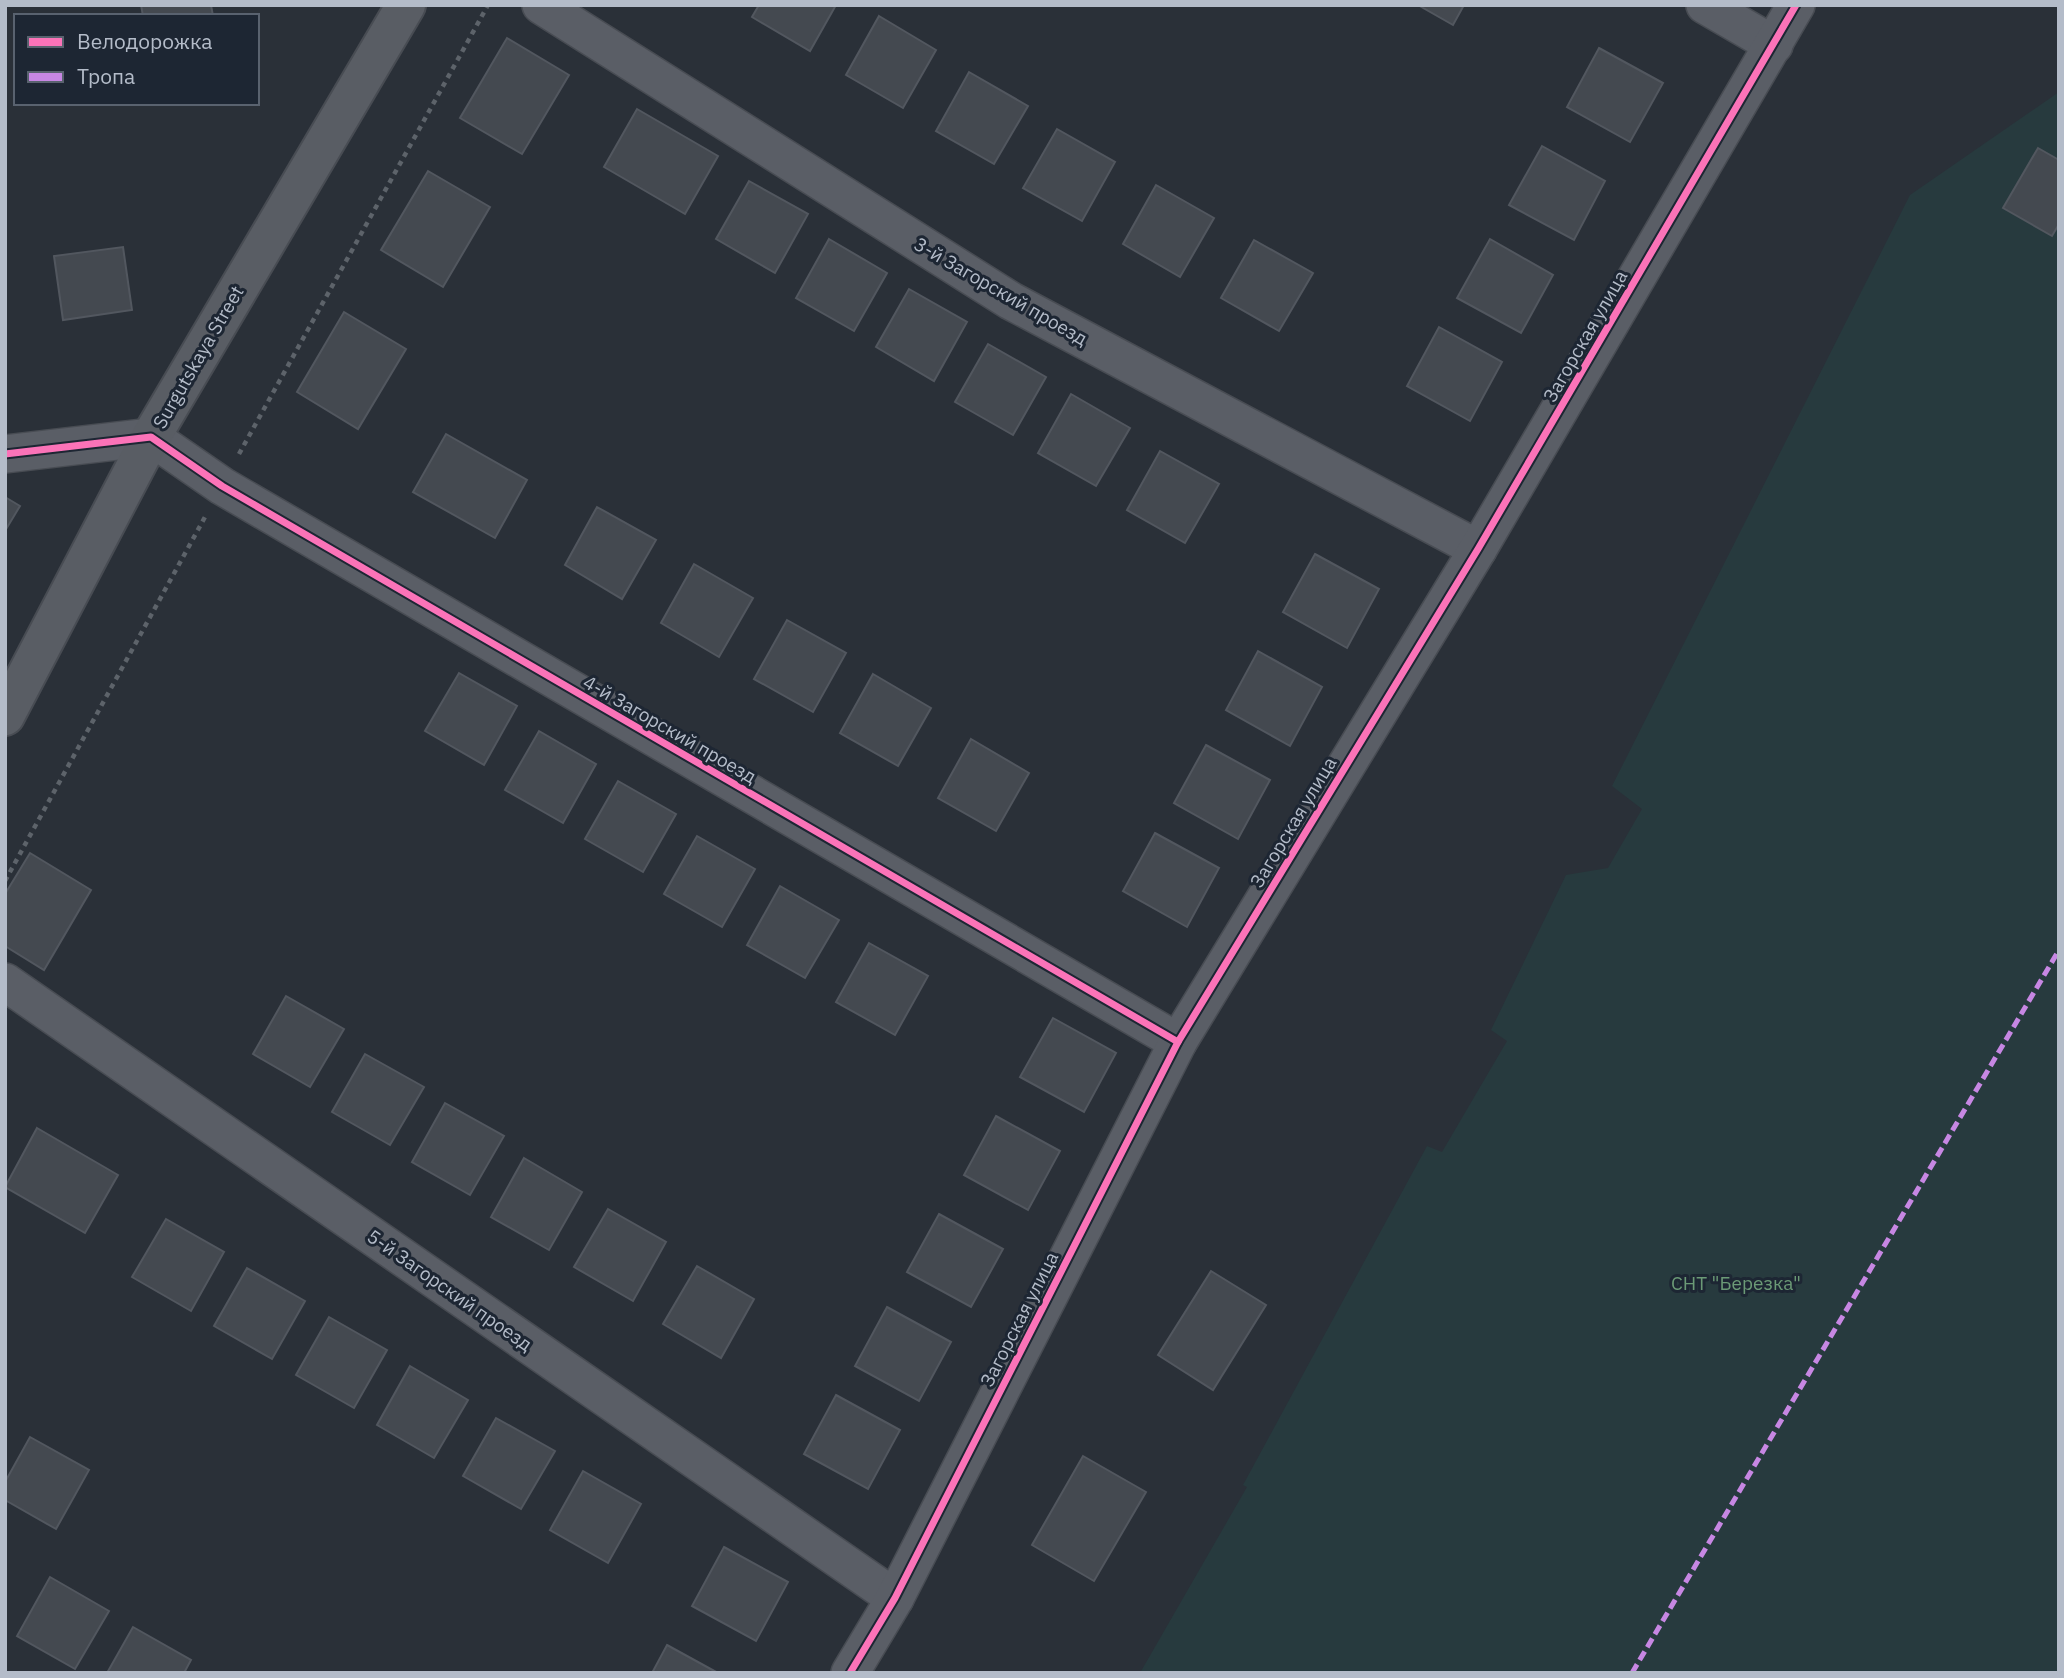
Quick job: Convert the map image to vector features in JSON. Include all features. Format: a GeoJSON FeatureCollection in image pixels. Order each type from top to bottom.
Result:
{"type":"FeatureCollection","features":[{"type":"Feature","properties":{"kind":"street","name":"Surgutskaya Street"},"geometry":{"type":"LineString","coordinates":[[5,716],[151,437],[405,5]]}},
{"type":"Feature","properties":{"kind":"street","name":"3-й Загорский проезд"},"geometry":{"type":"LineString","coordinates":[[541,5],[1011,302],[1478,549]]}},
{"type":"Feature","properties":{"kind":"street"},"geometry":{"type":"LineString","coordinates":[[1705,5],[1774,44]]}},
{"type":"Feature","properties":{"kind":"street","name":"Загорская улица"},"geometry":{"type":"LineString","coordinates":[[850,1673],[895,1598],[1178,1042],[1478,549],[1796,5]]}},
{"type":"Feature","properties":{"kind":"street"},"geometry":{"type":"LineString","coordinates":[[5,454],[151,437]]}},
{"type":"Feature","properties":{"kind":"street","name":"4-й Загорский проезд"},"geometry":{"type":"LineString","coordinates":[[151,437],[222,486],[1178,1042]]}},
{"type":"Feature","properties":{"kind":"street","name":"5-й Загорский проезд"},"geometry":{"type":"LineString","coordinates":[[5,982],[895,1598]]}},
{"type":"Feature","properties":{"kind":"path"},"geometry":{"type":"LineString","coordinates":[[5,881],[488,5]]}},
{"type":"Feature","properties":{"kind":"green space","name":"СНТ \"Березка\""},"geometry":{"type":"Polygon","coordinates":[[[2059,92],[2059,1673],[1140,1673],[1247,1487],[1243,1485],[1427,1146],[1442,1152],[1507,1041],[1491,1030],[1566,875],[1608,868],[1642,809],[1612,786],[1910,195],[2059,92]]]}},
{"type":"Feature","properties":{"kind":"building"},"geometry":{"type":"Polygon","coordinates":[[[141,5],[211,5],[213,14],[143,14],[141,5]]]}},
{"type":"Feature","properties":{"kind":"building"},"geometry":{"type":"Polygon","coordinates":[[[759,5],[836,5],[810,51],[752,17],[759,5]]]}},
{"type":"Feature","properties":{"kind":"building"},"geometry":{"type":"Polygon","coordinates":[[[1418,5],[1464,5],[1453,25],[1418,5]]]}},
{"type":"Feature","properties":{"kind":"building"},"geometry":{"type":"Polygon","coordinates":[[[879,16],[936,50],[903,108],[846,75],[879,16]]]}},
{"type":"Feature","properties":{"kind":"building"},"geometry":{"type":"Polygon","coordinates":[[[507,38],[569,75],[522,154],[460,118],[507,38]]]}},
{"type":"Feature","properties":{"kind":"building"},"geometry":{"type":"Polygon","coordinates":[[[1599,48],[1663,83],[1630,142],[1567,107],[1599,48]]]}},
{"type":"Feature","properties":{"kind":"building"},"geometry":{"type":"Polygon","coordinates":[[[969,72],[1028,106],[994,164],[936,131],[969,72]]]}},
{"type":"Feature","properties":{"kind":"building"},"geometry":{"type":"Polygon","coordinates":[[[637,109],[718,156],[685,214],[604,167],[637,109]]]}},
{"type":"Feature","properties":{"kind":"building"},"geometry":{"type":"Polygon","coordinates":[[[1057,129],[1115,162],[1082,221],[1023,188],[1057,129]]]}},
{"type":"Feature","properties":{"kind":"building"},"geometry":{"type":"Polygon","coordinates":[[[1542,146],[1605,181],[1574,240],[1509,205],[1542,146]]]}},
{"type":"Feature","properties":{"kind":"building"},"geometry":{"type":"Polygon","coordinates":[[[2038,148],[2059,160],[2059,224],[2052,236],[2003,208],[2038,148]]]}},
{"type":"Feature","properties":{"kind":"building"},"geometry":{"type":"Polygon","coordinates":[[[428,171],[490,207],[443,287],[381,250],[428,171]]]}},
{"type":"Feature","properties":{"kind":"building"},"geometry":{"type":"Polygon","coordinates":[[[749,181],[808,214],[775,273],[716,239],[749,181]]]}},
{"type":"Feature","properties":{"kind":"building"},"geometry":{"type":"Polygon","coordinates":[[[1156,185],[1214,218],[1180,277],[1123,244],[1156,185]]]}},
{"type":"Feature","properties":{"kind":"building"},"geometry":{"type":"Polygon","coordinates":[[[829,239],[887,273],[854,331],[796,298],[829,239]]]}},
{"type":"Feature","properties":{"kind":"building"},"geometry":{"type":"Polygon","coordinates":[[[1490,239],[1553,275],[1521,333],[1457,298],[1490,239]]]}},
{"type":"Feature","properties":{"kind":"building"},"geometry":{"type":"Polygon","coordinates":[[[1254,240],[1313,273],[1279,331],[1221,298],[1254,240]]]}},
{"type":"Feature","properties":{"kind":"building"},"geometry":{"type":"Polygon","coordinates":[[[123,247],[132,310],[63,320],[54,256],[123,247]]]}},
{"type":"Feature","properties":{"kind":"building"},"geometry":{"type":"Polygon","coordinates":[[[909,289],[967,322],[934,381],[876,347],[909,289]]]}},
{"type":"Feature","properties":{"kind":"building"},"geometry":{"type":"Polygon","coordinates":[[[344,312],[406,349],[358,429],[297,392],[344,312]]]}},
{"type":"Feature","properties":{"kind":"building"},"geometry":{"type":"Polygon","coordinates":[[[1439,327],[1502,362],[1470,421],[1407,386],[1439,327]]]}},
{"type":"Feature","properties":{"kind":"building"},"geometry":{"type":"Polygon","coordinates":[[[988,344],[1046,377],[1013,435],[955,402],[988,344]]]}},
{"type":"Feature","properties":{"kind":"building"},"geometry":{"type":"Polygon","coordinates":[[[1071,394],[1130,428],[1096,486],[1038,453],[1071,394]]]}},
{"type":"Feature","properties":{"kind":"building"},"geometry":{"type":"Polygon","coordinates":[[[446,434],[527,480],[495,538],[413,492],[446,434]]]}},
{"type":"Feature","properties":{"kind":"building"},"geometry":{"type":"Polygon","coordinates":[[[1160,451],[1219,484],[1185,543],[1127,510],[1160,451]]]}},
{"type":"Feature","properties":{"kind":"building"},"geometry":{"type":"Polygon","coordinates":[[[5,497],[20,506],[5,531],[5,497]]]}},
{"type":"Feature","properties":{"kind":"building"},"geometry":{"type":"Polygon","coordinates":[[[597,507],[656,540],[622,599],[565,565],[597,507]]]}},
{"type":"Feature","properties":{"kind":"building"},"geometry":{"type":"Polygon","coordinates":[[[1315,554],[1379,589],[1347,648],[1283,612],[1315,554]]]}},
{"type":"Feature","properties":{"kind":"building"},"geometry":{"type":"Polygon","coordinates":[[[694,564],[753,598],[719,657],[661,623],[694,564]]]}},
{"type":"Feature","properties":{"kind":"building"},"geometry":{"type":"Polygon","coordinates":[[[787,620],[846,653],[813,712],[754,679],[787,620]]]}},
{"type":"Feature","properties":{"kind":"building"},"geometry":{"type":"Polygon","coordinates":[[[1258,651],[1322,687],[1290,746],[1226,710],[1258,651]]]}},
{"type":"Feature","properties":{"kind":"building"},"geometry":{"type":"Polygon","coordinates":[[[459,673],[517,706],[484,765],[425,731],[459,673]]]}},
{"type":"Feature","properties":{"kind":"building"},"geometry":{"type":"Polygon","coordinates":[[[873,674],[931,708],[898,766],[840,733],[873,674]]]}},
{"type":"Feature","properties":{"kind":"building"},"geometry":{"type":"Polygon","coordinates":[[[539,731],[596,764],[563,823],[505,790],[539,731]]]}},
{"type":"Feature","properties":{"kind":"building"},"geometry":{"type":"Polygon","coordinates":[[[971,739],[1029,773],[996,831],[938,798],[971,739]]]}},
{"type":"Feature","properties":{"kind":"building"},"geometry":{"type":"Polygon","coordinates":[[[1206,745],[1270,780],[1238,839],[1174,803],[1206,745]]]}},
{"type":"Feature","properties":{"kind":"building"},"geometry":{"type":"Polygon","coordinates":[[[618,781],[676,814],[643,872],[585,839],[618,781]]]}},
{"type":"Feature","properties":{"kind":"building"},"geometry":{"type":"Polygon","coordinates":[[[1155,833],[1219,868],[1187,927],[1123,891],[1155,833]]]}},
{"type":"Feature","properties":{"kind":"building"},"geometry":{"type":"Polygon","coordinates":[[[697,836],[755,869],[722,927],[664,894],[697,836]]]}},
{"type":"Feature","properties":{"kind":"building"},"geometry":{"type":"Polygon","coordinates":[[[30,853],[91,890],[44,970],[5,946],[5,894],[30,853]]]}},
{"type":"Feature","properties":{"kind":"building"},"geometry":{"type":"Polygon","coordinates":[[[780,886],[839,920],[805,978],[747,945],[780,886]]]}},
{"type":"Feature","properties":{"kind":"building"},"geometry":{"type":"Polygon","coordinates":[[[869,943],[928,976],[895,1035],[836,1002],[869,943]]]}},
{"type":"Feature","properties":{"kind":"building"},"geometry":{"type":"Polygon","coordinates":[[[286,996],[344,1029],[310,1087],[253,1054],[286,996]]]}},
{"type":"Feature","properties":{"kind":"building"},"geometry":{"type":"Polygon","coordinates":[[[1053,1018],[1116,1053],[1084,1112],[1020,1077],[1053,1018]]]}},
{"type":"Feature","properties":{"kind":"building"},"geometry":{"type":"Polygon","coordinates":[[[365,1054],[424,1087],[390,1145],[332,1112],[365,1054]]]}},
{"type":"Feature","properties":{"kind":"building"},"geometry":{"type":"Polygon","coordinates":[[[445,1103],[504,1136],[470,1195],[412,1162],[445,1103]]]}},
{"type":"Feature","properties":{"kind":"building"},"geometry":{"type":"Polygon","coordinates":[[[996,1116],[1060,1151],[1028,1210],[964,1175],[996,1116]]]}},
{"type":"Feature","properties":{"kind":"building"},"geometry":{"type":"Polygon","coordinates":[[[37,1128],[118,1175],[85,1233],[5,1187],[37,1128]]]}},
{"type":"Feature","properties":{"kind":"building"},"geometry":{"type":"Polygon","coordinates":[[[524,1158],[582,1192],[549,1250],[491,1217],[524,1158]]]}},
{"type":"Feature","properties":{"kind":"building"},"geometry":{"type":"Polygon","coordinates":[[[608,1209],[666,1242],[633,1301],[574,1267],[608,1209]]]}},
{"type":"Feature","properties":{"kind":"building"},"geometry":{"type":"Polygon","coordinates":[[[939,1214],[1003,1249],[971,1307],[907,1272],[939,1214]]]}},
{"type":"Feature","properties":{"kind":"building"},"geometry":{"type":"Polygon","coordinates":[[[166,1219],[224,1252],[191,1311],[132,1277],[166,1219]]]}},
{"type":"Feature","properties":{"kind":"building"},"geometry":{"type":"Polygon","coordinates":[[[697,1266],[754,1299],[721,1358],[663,1324],[697,1266]]]}},
{"type":"Feature","properties":{"kind":"building"},"geometry":{"type":"Polygon","coordinates":[[[247,1268],[305,1301],[272,1359],[214,1326],[247,1268]]]}},
{"type":"Feature","properties":{"kind":"building"},"geometry":{"type":"Polygon","coordinates":[[[1211,1271],[1266,1305],[1213,1390],[1158,1355],[1211,1271]]]}},
{"type":"Feature","properties":{"kind":"building"},"geometry":{"type":"Polygon","coordinates":[[[887,1307],[951,1342],[919,1401],[855,1366],[887,1307]]]}},
{"type":"Feature","properties":{"kind":"building"},"geometry":{"type":"Polygon","coordinates":[[[329,1317],[387,1350],[354,1408],[296,1375],[329,1317]]]}},
{"type":"Feature","properties":{"kind":"building"},"geometry":{"type":"Polygon","coordinates":[[[410,1366],[468,1400],[434,1458],[377,1425],[410,1366]]]}},
{"type":"Feature","properties":{"kind":"building"},"geometry":{"type":"Polygon","coordinates":[[[836,1395],[900,1430],[868,1489],[804,1454],[836,1395]]]}},
{"type":"Feature","properties":{"kind":"building"},"geometry":{"type":"Polygon","coordinates":[[[496,1418],[555,1451],[521,1509],[463,1476],[496,1418]]]}},
{"type":"Feature","properties":{"kind":"building"},"geometry":{"type":"Polygon","coordinates":[[[30,1437],[89,1470],[56,1529],[5,1500],[5,1482],[30,1437]]]}},
{"type":"Feature","properties":{"kind":"building"},"geometry":{"type":"Polygon","coordinates":[[[1083,1456],[1146,1492],[1094,1581],[1032,1545],[1083,1456]]]}},
{"type":"Feature","properties":{"kind":"building"},"geometry":{"type":"Polygon","coordinates":[[[583,1471],[641,1504],[608,1563],[550,1530],[583,1471]]]}},
{"type":"Feature","properties":{"kind":"building"},"geometry":{"type":"Polygon","coordinates":[[[724,1547],[788,1582],[756,1641],[692,1606],[724,1547]]]}},
{"type":"Feature","properties":{"kind":"building"},"geometry":{"type":"Polygon","coordinates":[[[50,1577],[109,1611],[75,1669],[17,1636],[50,1577]]]}},
{"type":"Feature","properties":{"kind":"building"},"geometry":{"type":"Polygon","coordinates":[[[133,1627],[191,1660],[184,1673],[107,1673],[133,1627]]]}},
{"type":"Feature","properties":{"kind":"building"},"geometry":{"type":"Polygon","coordinates":[[[667,1645],[718,1673],[652,1673],[667,1645]]]}},
{"type":"Feature","properties":{"kind":"marked path"},"geometry":{"type":"LineString","coordinates":[[1632,1673],[2059,950]]}},
{"type":"Feature","properties":{"kind":"cycle path"},"geometry":{"type":"LineString","coordinates":[[850,1673],[895,1598],[1178,1042],[1478,549],[1796,5]]}},
{"type":"Feature","properties":{"kind":"cycle path"},"geometry":{"type":"LineString","coordinates":[[5,454],[151,437],[222,486],[1178,1042]]}}]}
